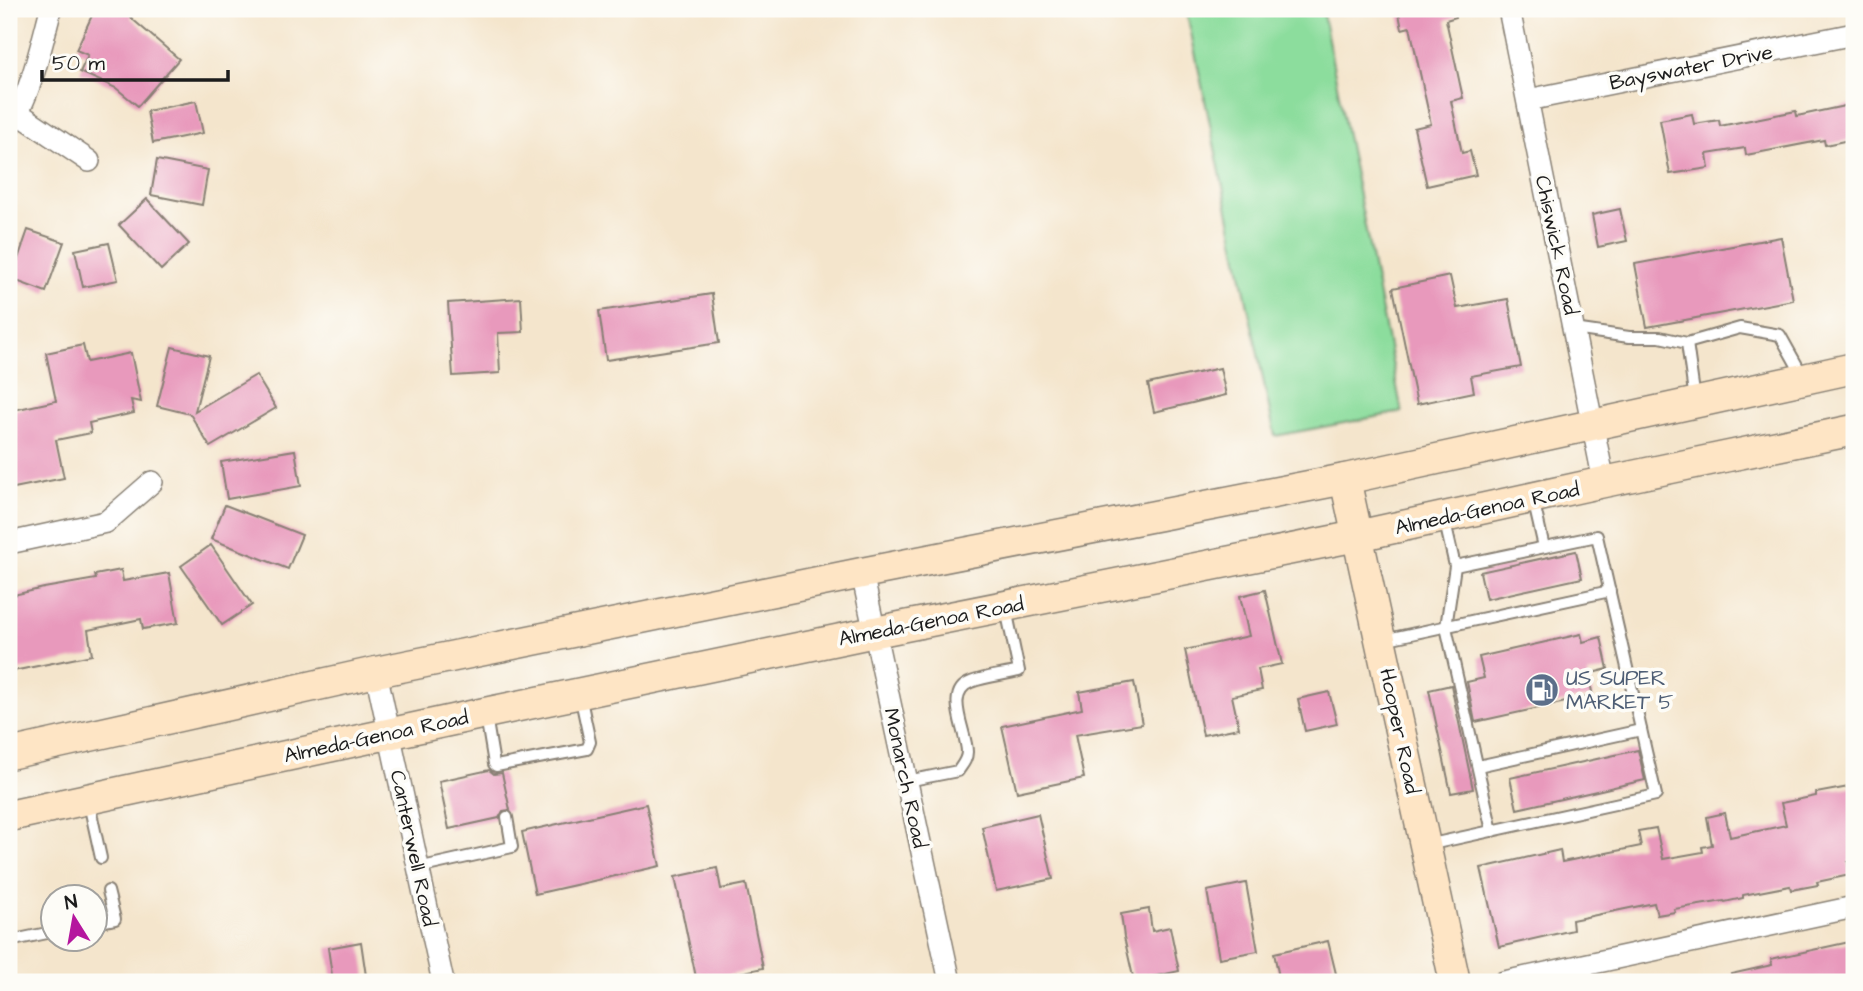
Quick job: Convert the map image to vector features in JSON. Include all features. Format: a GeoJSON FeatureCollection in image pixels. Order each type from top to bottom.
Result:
{"type":"FeatureCollection","features":[{"type":"Feature","properties":{"kind":"main road"},"geometry":{"type":"LineString","coordinates":[[9,754],[376,672],[862,573],[1345,479],[1854,368]]}},
{"type":"Feature","properties":{"kind":"main road","name":"Almeda-Genoa Road"},"geometry":{"type":"LineString","coordinates":[[9,816],[389,733],[875,632],[1357,537],[1444,516],[1854,430]]}},
{"type":"Feature","properties":{"kind":"main road","name":"Hooper Road"},"geometry":{"type":"LineString","coordinates":[[1345,479],[1455,982]]}},
{"type":"Feature","properties":{"kind":"street"},"geometry":{"type":"LineString","coordinates":[[51,9],[39,53],[14,120],[89,161]]}},
{"type":"Feature","properties":{"kind":"street","name":"Chiswick Road"},"geometry":{"type":"LineString","coordinates":[[1509,9],[1604,482]]}},
{"type":"Feature","properties":{"kind":"street","name":"Bayswater Drive"},"geometry":{"type":"LineString","coordinates":[[1528,100],[1854,34]]}},
{"type":"Feature","properties":{"kind":"street"},"geometry":{"type":"LineString","coordinates":[[9,543],[106,522],[152,482]]}},
{"type":"Feature","properties":{"kind":"street","name":"Monarch Road"},"geometry":{"type":"LineString","coordinates":[[862,573],[950,982]]}},
{"type":"Feature","properties":{"kind":"street","name":"Canterwell Road"},"geometry":{"type":"LineString","coordinates":[[376,672],[443,982]]}},
{"type":"Feature","properties":{"kind":"street"},"geometry":{"type":"LineString","coordinates":[[1504,982],[1854,907]]}},
{"type":"Feature","properties":{"kind":"lane"},"geometry":{"type":"LineString","coordinates":[[1574,329],[1687,342],[1740,328],[1780,335],[1804,379]]}},
{"type":"Feature","properties":{"kind":"lane"},"geometry":{"type":"LineString","coordinates":[[1687,342],[1695,402]]}},
{"type":"Feature","properties":{"kind":"lane"},"geometry":{"type":"LineString","coordinates":[[1533,497],[1544,547]]}},
{"type":"Feature","properties":{"kind":"lane"},"geometry":{"type":"LineString","coordinates":[[1444,516],[1455,566],[1446,627],[1492,831]]}},
{"type":"Feature","properties":{"kind":"lane"},"geometry":{"type":"LineString","coordinates":[[1424,845],[1656,795],[1597,536],[1455,566]]}},
{"type":"Feature","properties":{"kind":"lane"},"geometry":{"type":"LineString","coordinates":[[1380,641],[1610,591]]}},
{"type":"Feature","properties":{"kind":"lane"},"geometry":{"type":"LineString","coordinates":[[907,781],[958,771],[965,762],[967,752],[957,702],[960,690],[968,682],[1019,671],[1006,606]]}},
{"type":"Feature","properties":{"kind":"lane"},"geometry":{"type":"LineString","coordinates":[[485,713],[494,764],[498,767],[587,749],[590,742],[580,694]]}},
{"type":"Feature","properties":{"kind":"lane"},"geometry":{"type":"LineString","coordinates":[[1478,766],[1641,730]]}},
{"type":"Feature","properties":{"kind":"lane"},"geometry":{"type":"LineString","coordinates":[[88,799],[101,858]]}},
{"type":"Feature","properties":{"kind":"lane"},"geometry":{"type":"LineString","coordinates":[[418,867],[512,847],[507,817]]}},
{"type":"Feature","properties":{"kind":"lane"},"geometry":{"type":"LineString","coordinates":[[108,891],[114,919],[108,920]]}},
{"type":"Feature","properties":{"kind":"lane"},"geometry":{"type":"LineString","coordinates":[[9,941],[38,935]]}},
{"type":"Feature","properties":{"kind":"green space"},"geometry":{"type":"Polygon","coordinates":[[[1186,9],[1322,9],[1402,412],[1275,436],[1186,9]]]}},
{"type":"Feature","properties":{"kind":"building"},"geometry":{"type":"Polygon","coordinates":[[[95,9],[135,9],[131,18],[179,59],[138,106],[116,88],[80,72],[88,55],[76,50],[95,9]]]}},
{"type":"Feature","properties":{"kind":"building"},"geometry":{"type":"Polygon","coordinates":[[[1398,9],[1455,9],[1456,17],[1446,20],[1463,98],[1451,101],[1462,153],[1470,151],[1476,175],[1427,186],[1414,128],[1431,124],[1410,27],[1402,29],[1398,9]]]}},
{"type":"Feature","properties":{"kind":"building"},"geometry":{"type":"Polygon","coordinates":[[[196,101],[203,133],[153,143],[147,111],[196,101]]]}},
{"type":"Feature","properties":{"kind":"building"},"geometry":{"type":"Polygon","coordinates":[[[1854,104],[1854,139],[1825,145],[1824,140],[1746,155],[1745,148],[1707,154],[1709,168],[1670,174],[1660,120],[1692,114],[1694,124],[1719,120],[1720,126],[1796,111],[1797,116],[1854,104]]]}},
{"type":"Feature","properties":{"kind":"building"},"geometry":{"type":"Polygon","coordinates":[[[157,160],[208,170],[202,205],[151,195],[157,160]]]}},
{"type":"Feature","properties":{"kind":"building"},"geometry":{"type":"Polygon","coordinates":[[[147,199],[189,244],[161,270],[119,225],[147,199]]]}},
{"type":"Feature","properties":{"kind":"building"},"geometry":{"type":"Polygon","coordinates":[[[1620,209],[1627,241],[1598,247],[1592,215],[1620,209]]]}},
{"type":"Feature","properties":{"kind":"building"},"geometry":{"type":"Polygon","coordinates":[[[28,230],[64,242],[46,292],[11,279],[28,230]]]}},
{"type":"Feature","properties":{"kind":"building"},"geometry":{"type":"Polygon","coordinates":[[[1781,237],[1793,300],[1647,327],[1635,264],[1781,237]]]}},
{"type":"Feature","properties":{"kind":"building"},"geometry":{"type":"Polygon","coordinates":[[[109,243],[118,280],[83,287],[75,250],[109,243]]]}},
{"type":"Feature","properties":{"kind":"building"},"geometry":{"type":"Polygon","coordinates":[[[1450,276],[1457,308],[1508,299],[1521,367],[1471,376],[1474,392],[1417,404],[1393,288],[1450,276]]]}},
{"type":"Feature","properties":{"kind":"building"},"geometry":{"type":"Polygon","coordinates":[[[712,294],[719,343],[606,360],[599,311],[712,294]]]}},
{"type":"Feature","properties":{"kind":"building"},"geometry":{"type":"Polygon","coordinates":[[[521,298],[523,332],[498,333],[500,373],[453,376],[448,303],[521,298]]]}},
{"type":"Feature","properties":{"kind":"building"},"geometry":{"type":"Polygon","coordinates":[[[83,345],[87,362],[131,353],[141,402],[131,400],[134,413],[89,423],[91,433],[56,440],[64,478],[9,489],[9,411],[56,401],[46,353],[83,345]]]}},
{"type":"Feature","properties":{"kind":"building"},"geometry":{"type":"Polygon","coordinates":[[[172,347],[209,356],[195,411],[256,375],[276,408],[210,447],[190,414],[157,406],[172,347]]]}},
{"type":"Feature","properties":{"kind":"building"},"geometry":{"type":"Polygon","coordinates":[[[1220,368],[1226,395],[1154,412],[1148,384],[1220,368]]]}},
{"type":"Feature","properties":{"kind":"building"},"geometry":{"type":"Polygon","coordinates":[[[295,450],[301,486],[227,499],[221,462],[295,450]]]}},
{"type":"Feature","properties":{"kind":"building"},"geometry":{"type":"Polygon","coordinates":[[[225,505],[302,535],[288,569],[211,539],[225,505]]]}},
{"type":"Feature","properties":{"kind":"building"},"geometry":{"type":"Polygon","coordinates":[[[211,545],[252,605],[222,625],[181,566],[211,545]]]}},
{"type":"Feature","properties":{"kind":"building"},"geometry":{"type":"Polygon","coordinates":[[[1576,551],[1582,578],[1486,599],[1480,572],[1576,551]]]}},
{"type":"Feature","properties":{"kind":"building"},"geometry":{"type":"Polygon","coordinates":[[[121,570],[123,581],[169,573],[178,623],[143,629],[141,619],[88,630],[92,655],[13,671],[9,652],[9,596],[96,579],[95,575],[121,570]]]}},
{"type":"Feature","properties":{"kind":"building"},"geometry":{"type":"Polygon","coordinates":[[[1265,590],[1282,664],[1258,669],[1262,690],[1232,696],[1239,728],[1203,735],[1185,650],[1249,636],[1240,596],[1265,590]]]}},
{"type":"Feature","properties":{"kind":"building"},"geometry":{"type":"Polygon","coordinates":[[[1581,634],[1583,642],[1601,637],[1608,669],[1588,674],[1593,696],[1475,722],[1467,682],[1484,678],[1479,657],[1581,634]]]}},
{"type":"Feature","properties":{"kind":"building"},"geometry":{"type":"Polygon","coordinates":[[[1134,682],[1142,724],[1075,735],[1084,778],[1017,792],[1002,726],[1082,709],[1079,692],[1134,682]]]}},
{"type":"Feature","properties":{"kind":"building"},"geometry":{"type":"Polygon","coordinates":[[[1451,685],[1473,789],[1451,793],[1429,690],[1451,685]]]}},
{"type":"Feature","properties":{"kind":"building"},"geometry":{"type":"Polygon","coordinates":[[[1329,692],[1337,724],[1305,731],[1298,699],[1329,692]]]}},
{"type":"Feature","properties":{"kind":"building"},"geometry":{"type":"Polygon","coordinates":[[[1638,750],[1645,780],[1517,809],[1510,778],[1638,750]]]}},
{"type":"Feature","properties":{"kind":"building"},"geometry":{"type":"Polygon","coordinates":[[[489,770],[494,774],[502,773],[510,810],[503,811],[499,818],[449,829],[439,781],[489,770]]]}},
{"type":"Feature","properties":{"kind":"building"},"geometry":{"type":"Polygon","coordinates":[[[1854,786],[1854,862],[1848,862],[1850,875],[1817,882],[1818,885],[1791,890],[1790,886],[1743,895],[1743,898],[1725,902],[1674,909],[1675,912],[1657,915],[1654,903],[1572,920],[1573,930],[1499,947],[1481,868],[1560,850],[1562,862],[1641,846],[1638,831],[1656,828],[1663,859],[1703,852],[1702,847],[1712,845],[1707,817],[1725,813],[1730,837],[1786,825],[1781,803],[1854,786]]]}},
{"type":"Feature","properties":{"kind":"building"},"geometry":{"type":"Polygon","coordinates":[[[646,804],[660,866],[535,894],[522,832],[646,804]]]}},
{"type":"Feature","properties":{"kind":"building"},"geometry":{"type":"Polygon","coordinates":[[[1038,814],[1053,879],[996,891],[982,827],[1038,814]]]}},
{"type":"Feature","properties":{"kind":"building"},"geometry":{"type":"Polygon","coordinates":[[[717,868],[721,889],[746,884],[763,968],[697,982],[675,877],[717,868]]]}},
{"type":"Feature","properties":{"kind":"building"},"geometry":{"type":"Polygon","coordinates":[[[1246,883],[1258,951],[1219,958],[1207,891],[1246,883]]]}},
{"type":"Feature","properties":{"kind":"building"},"geometry":{"type":"Polygon","coordinates":[[[1149,909],[1152,931],[1170,927],[1179,971],[1134,981],[1121,914],[1149,909]]]}},
{"type":"Feature","properties":{"kind":"building"},"geometry":{"type":"Polygon","coordinates":[[[1328,941],[1338,982],[1280,982],[1274,953],[1328,941]]]}},
{"type":"Feature","properties":{"kind":"building"},"geometry":{"type":"Polygon","coordinates":[[[1854,941],[1854,982],[1732,982],[1731,974],[1772,965],[1771,959],[1854,941]]]}},
{"type":"Feature","properties":{"kind":"building"},"geometry":{"type":"Polygon","coordinates":[[[361,942],[366,976],[333,982],[328,948],[361,942]]]}},
{"type":"Feature","properties":{"kind":"place","name":"US SUPER MARKET 5"},"geometry":{"type":"Point","coordinates":[1542,690]}}]}
